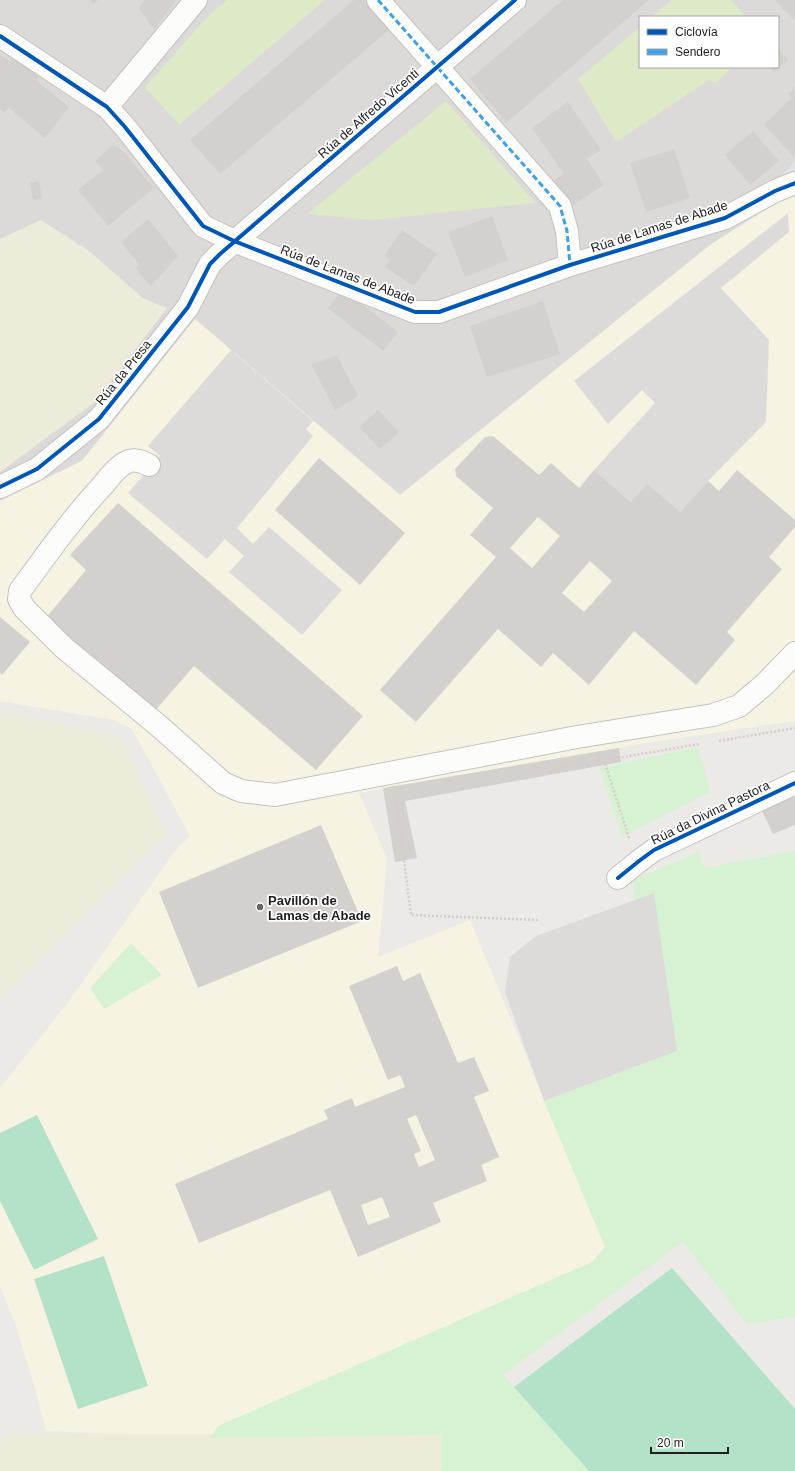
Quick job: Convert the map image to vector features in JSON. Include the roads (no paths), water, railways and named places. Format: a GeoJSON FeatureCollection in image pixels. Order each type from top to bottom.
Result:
{"type":"FeatureCollection","features":[{"type":"Feature","properties":{"kind":"street"},"geometry":{"type":"LineString","coordinates":[[107,107],[196,0]]}},
{"type":"Feature","properties":{"kind":"street"},"geometry":{"type":"LineString","coordinates":[[378,0],[560,206],[567,231],[570,265]]}},
{"type":"Feature","properties":{"kind":"street","name":"Rúa de Alfredo Vicenti"},"geometry":{"type":"LineString","coordinates":[[234,241],[515,0]]}},
{"type":"Feature","properties":{"kind":"street","name":"Rúa de Lamas de Abade"},"geometry":{"type":"LineString","coordinates":[[0,37],[107,107],[125,127],[204,226],[234,241],[415,312],[439,312],[570,265],[725,218],[775,191],[795,183]]}},
{"type":"Feature","properties":{"kind":"street","name":"Rúa de Lamas de Abade"},"geometry":{"type":"LineString","coordinates":[[775,191],[795,175]]}},
{"type":"Feature","properties":{"kind":"street","name":"Rúa da Presa"},"geometry":{"type":"LineString","coordinates":[[0,487],[37,469],[98,419],[188,307],[210,264],[234,241]]}},
{"type":"Feature","properties":{"kind":"street"},"geometry":{"type":"LineString","coordinates":[[149,465],[139,460],[128,462],[115,471],[91,497],[20,591],[19,599],[24,608],[63,647],[159,726],[223,783],[241,791],[275,795],[569,739],[713,715],[739,706],[764,686],[795,653]]}},
{"type":"Feature","properties":{"kind":"street","name":"Rúa da Divina Pastora"},"geometry":{"type":"LineString","coordinates":[[618,878],[654,850],[795,783]]}},
{"type":"Feature","properties":{"kind":"place","name":"Pavillón de Lamas de Abade"},"geometry":{"type":"Point","coordinates":[260,907]}}]}
